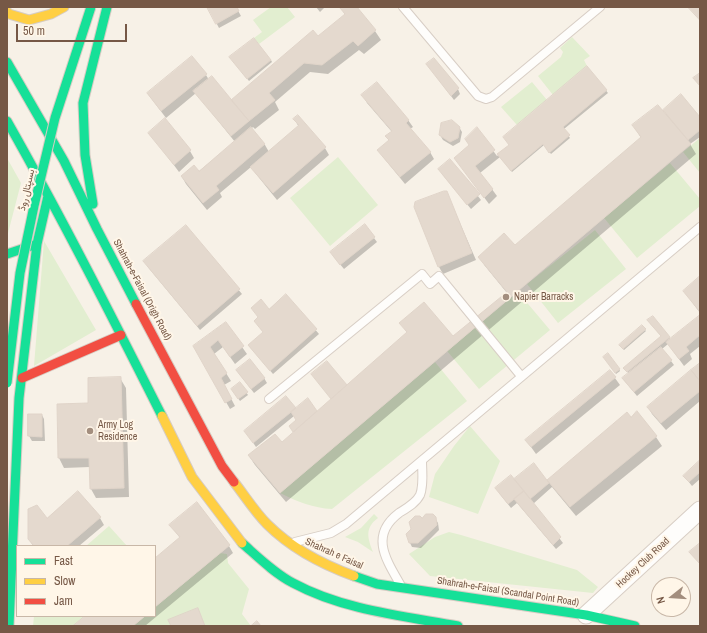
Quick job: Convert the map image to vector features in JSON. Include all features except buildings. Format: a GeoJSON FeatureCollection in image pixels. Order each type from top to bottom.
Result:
{"type":"FeatureCollection","features":[{"type":"Feature","properties":{"kind":"main road"},"geometry":{"type":"LineString","coordinates":[[7,12],[29,20],[51,14],[64,7]]}},
{"type":"Feature","properties":{"kind":"main road","name":"ہسپتال روڈ"},"geometry":{"type":"LineString","coordinates":[[7,383],[20,273],[34,206],[55,118],[91,7]]}},
{"type":"Feature","properties":{"kind":"main road"},"geometry":{"type":"LineString","coordinates":[[97,229],[85,155],[83,103],[107,7]]}},
{"type":"Feature","properties":{"kind":"main road","name":"Shahrah-e-Faisal (Drigh Road)"},"geometry":{"type":"LineString","coordinates":[[7,62],[64,162],[97,229],[222,466],[266,523]]}},
{"type":"Feature","properties":{"kind":"main road"},"geometry":{"type":"LineString","coordinates":[[40,138],[48,108]]}},
{"type":"Feature","properties":{"kind":"main road"},"geometry":{"type":"LineString","coordinates":[[7,121],[121,335],[192,477],[242,543],[271,568],[292,583],[324,597],[366,610],[458,626]]}},
{"type":"Feature","properties":{"kind":"main road","name":"ہسپتال روڈ"},"geometry":{"type":"LineString","coordinates":[[30,184],[36,153]]}},
{"type":"Feature","properties":{"kind":"main road"},"geometry":{"type":"LineString","coordinates":[[9,626],[19,406],[37,244],[48,196]]}},
{"type":"Feature","properties":{"kind":"main road","name":"ہسپتال روڈ"},"geometry":{"type":"LineString","coordinates":[[23,214],[26,199]]}},
{"type":"Feature","properties":{"kind":"main road"},"geometry":{"type":"LineString","coordinates":[[9,257],[37,244]]}},
{"type":"Feature","properties":{"kind":"main road"},"geometry":{"type":"LineString","coordinates":[[9,257],[15,245]]}},
{"type":"Feature","properties":{"kind":"main road"},"geometry":{"type":"LineString","coordinates":[[22,378],[121,335]]}},
{"type":"Feature","properties":{"kind":"main road","name":"Shahrah e Faisal"},"geometry":{"type":"LineString","coordinates":[[266,523],[295,548],[313,559],[337,570],[377,584]]}},
{"type":"Feature","properties":{"kind":"main road","name":"Shahrah-e-Faisal (Scandal Point Road)"},"geometry":{"type":"LineString","coordinates":[[377,584],[586,615],[635,626]]}},
{"type":"Feature","properties":{"kind":"street","name":"Hockey Club Road"},"geometry":{"type":"LineString","coordinates":[[586,615],[700,510]]}},
{"type":"Feature","properties":{"kind":"lane"},"geometry":{"type":"LineString","coordinates":[[403,7],[478,96],[486,99],[492,97],[600,7]]}},
{"type":"Feature","properties":{"kind":"lane"},"geometry":{"type":"LineString","coordinates":[[289,543],[317,538],[331,533],[346,524],[700,227]]}},
{"type":"Feature","properties":{"kind":"lane"},"geometry":{"type":"LineString","coordinates":[[269,399],[422,274],[430,284],[439,276],[521,376]]}},
{"type":"Feature","properties":{"kind":"lane"},"geometry":{"type":"LineString","coordinates":[[402,588],[386,561],[382,546],[384,530],[392,519],[414,503],[420,494],[422,484],[422,461]]}},
{"type":"Feature","properties":{"kind":"green space"},"geometry":{"type":"Polygon","coordinates":[[[271,7],[287,7],[295,17],[259,44],[254,38],[262,32],[253,20],[271,7]]]}},
{"type":"Feature","properties":{"kind":"green space"},"geometry":{"type":"Polygon","coordinates":[[[572,37],[590,56],[584,60],[587,66],[553,95],[538,76],[561,57],[563,52],[560,48],[572,37]]]}},
{"type":"Feature","properties":{"kind":"green space"},"geometry":{"type":"Polygon","coordinates":[[[532,82],[547,100],[517,125],[501,107],[532,82]]]}},
{"type":"Feature","properties":{"kind":"green space"},"geometry":{"type":"Polygon","coordinates":[[[700,138],[700,173],[683,152],[700,138]]]}},
{"type":"Feature","properties":{"kind":"green space"},"geometry":{"type":"Polygon","coordinates":[[[338,157],[378,205],[330,246],[290,198],[338,157]]]}},
{"type":"Feature","properties":{"kind":"green space"},"geometry":{"type":"Polygon","coordinates":[[[7,158],[21,183],[7,237],[7,158]]]}},
{"type":"Feature","properties":{"kind":"green space"},"geometry":{"type":"Polygon","coordinates":[[[670,163],[700,199],[700,206],[637,258],[604,218],[670,163]]]}},
{"type":"Feature","properties":{"kind":"green space"},"geometry":{"type":"Polygon","coordinates":[[[595,230],[626,269],[558,323],[527,284],[595,230]]]}},
{"type":"Feature","properties":{"kind":"green space"},"geometry":{"type":"Polygon","coordinates":[[[44,241],[96,330],[34,366],[44,241]]]}},
{"type":"Feature","properties":{"kind":"green space"},"geometry":{"type":"Polygon","coordinates":[[[518,292],[550,330],[479,389],[447,351],[518,292]]]}},
{"type":"Feature","properties":{"kind":"green space"},"geometry":{"type":"Polygon","coordinates":[[[435,362],[467,401],[332,509],[306,504],[280,493],[435,362]]]}},
{"type":"Feature","properties":{"kind":"green space"},"geometry":{"type":"Polygon","coordinates":[[[470,426],[500,461],[478,514],[429,497],[435,474],[470,426]]]}},
{"type":"Feature","properties":{"kind":"green space"},"geometry":{"type":"Polygon","coordinates":[[[374,514],[378,518],[371,526],[368,534],[373,552],[358,542],[345,537],[361,528],[374,514]]]}},
{"type":"Feature","properties":{"kind":"green space"},"geometry":{"type":"Polygon","coordinates":[[[109,526],[126,545],[87,545],[109,526]]]}},
{"type":"Feature","properties":{"kind":"green space"},"geometry":{"type":"Polygon","coordinates":[[[449,532],[577,570],[598,587],[593,593],[430,576],[409,554],[435,537],[449,532]]]}},
{"type":"Feature","properties":{"kind":"green space"},"geometry":{"type":"Polygon","coordinates":[[[220,553],[227,554],[228,563],[249,589],[242,614],[251,626],[133,626],[144,617],[156,617],[156,606],[220,553]]]}},
{"type":"Feature","properties":{"kind":"green space"},"geometry":{"type":"Polygon","coordinates":[[[34,617],[84,617],[73,626],[33,626],[34,617]]]}},
{"type":"Feature","properties":{"kind":"traffic: fast"},"geometry":{"type":"LineString","coordinates":[[7,383],[20,273],[34,206],[55,118],[91,7]]}},
{"type":"Feature","properties":{"kind":"traffic: fast"},"geometry":{"type":"LineString","coordinates":[[93,204],[85,155],[83,103],[107,7]]}},
{"type":"Feature","properties":{"kind":"traffic: fast"},"geometry":{"type":"LineString","coordinates":[[7,62],[64,161],[136,304]]}},
{"type":"Feature","properties":{"kind":"traffic: fast"},"geometry":{"type":"LineString","coordinates":[[7,121],[67,231],[162,416]]}},
{"type":"Feature","properties":{"kind":"traffic: fast"},"geometry":{"type":"LineString","coordinates":[[9,626],[19,398],[37,244],[48,196]]}},
{"type":"Feature","properties":{"kind":"traffic: fast"},"geometry":{"type":"LineString","coordinates":[[7,254],[37,244]]}},
{"type":"Feature","properties":{"kind":"traffic: fast"},"geometry":{"type":"LineString","coordinates":[[242,543],[266,564],[293,583],[332,600],[374,611],[458,626]]}},
{"type":"Feature","properties":{"kind":"traffic: fast"},"geometry":{"type":"LineString","coordinates":[[354,576],[377,584],[586,615],[635,626]]}},
{"type":"Feature","properties":{"kind":"traffic: slow"},"geometry":{"type":"LineString","coordinates":[[7,12],[29,20],[51,14],[64,7]]}},
{"type":"Feature","properties":{"kind":"traffic: slow"},"geometry":{"type":"LineString","coordinates":[[162,416],[192,477],[242,543]]}},
{"type":"Feature","properties":{"kind":"traffic: slow"},"geometry":{"type":"LineString","coordinates":[[234,482],[254,509],[286,541],[319,561],[354,576]]}},
{"type":"Feature","properties":{"kind":"traffic: jam"},"geometry":{"type":"LineString","coordinates":[[136,304],[222,466],[234,482]]}},
{"type":"Feature","properties":{"kind":"traffic: jam"},"geometry":{"type":"LineString","coordinates":[[22,378],[121,335]]}},
{"type":"Feature","properties":{"kind":"place","name":"Napier Barracks"},"geometry":{"type":"Point","coordinates":[506,297]}},
{"type":"Feature","properties":{"kind":"place","name":"Army Log Residence"},"geometry":{"type":"Point","coordinates":[90,431]}}]}
